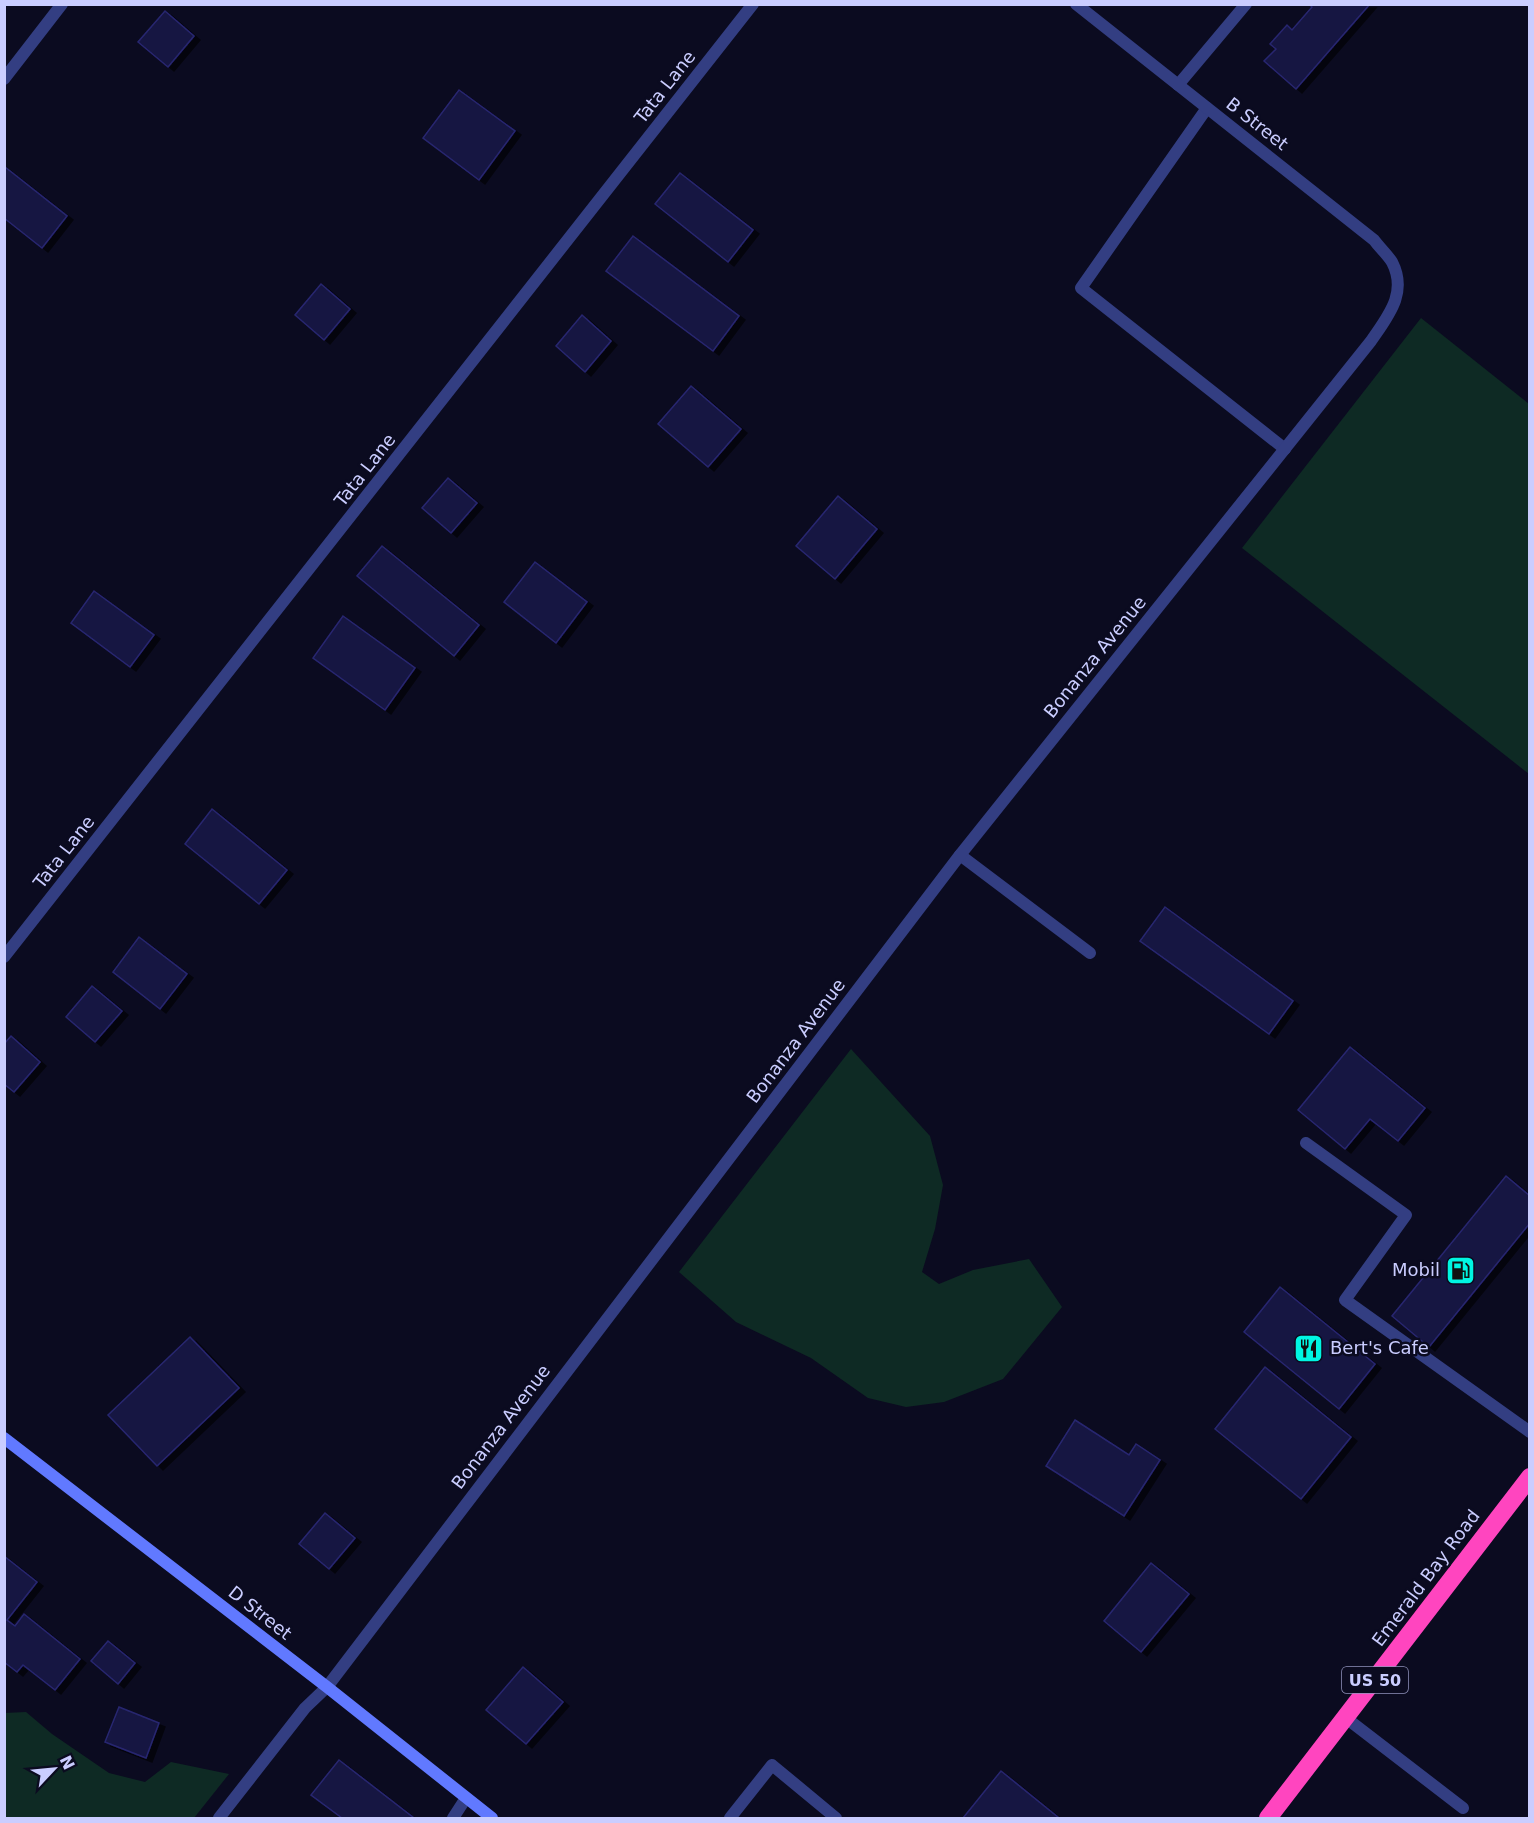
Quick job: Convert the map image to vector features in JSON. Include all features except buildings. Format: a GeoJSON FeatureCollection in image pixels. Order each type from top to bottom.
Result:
{"type":"FeatureCollection","features":[{"type":"Feature","properties":{"kind":"highway","name":"Emerald Bay Road"},"geometry":{"type":"LineString","coordinates":[[1268,1818],[1530,1477]]}},
{"type":"Feature","properties":{"kind":"street"},"geometry":{"type":"LineString","coordinates":[[4,79],[62,4]]}},
{"type":"Feature","properties":{"kind":"street","name":"Tata Lane"},"geometry":{"type":"LineString","coordinates":[[4,957],[753,4]]}},
{"type":"Feature","properties":{"kind":"street","name":"B Street"},"geometry":{"type":"LineString","coordinates":[[1076,4],[1374,240],[1391,262],[1399,285]]}},
{"type":"Feature","properties":{"kind":"street"},"geometry":{"type":"LineString","coordinates":[[1178,85],[1246,4]]}},
{"type":"Feature","properties":{"kind":"street"},"geometry":{"type":"LineString","coordinates":[[1208,108],[1080,288],[1285,449]]}},
{"type":"Feature","properties":{"kind":"street","name":"Bonanza Avenue"},"geometry":{"type":"LineString","coordinates":[[219,1818],[305,1708],[327,1687],[960,855],[1371,340],[1390,313],[1399,285]]}},
{"type":"Feature","properties":{"kind":"street"},"geometry":{"type":"LineString","coordinates":[[960,855],[1090,953]]}},
{"type":"Feature","properties":{"kind":"street"},"geometry":{"type":"LineString","coordinates":[[1306,1143],[1406,1215],[1345,1300],[1530,1432]]}},
{"type":"Feature","properties":{"kind":"street","name":"D Street"},"geometry":{"type":"LineString","coordinates":[[4,1438],[327,1687],[492,1818]]}},
{"type":"Feature","properties":{"kind":"street"},"geometry":{"type":"LineString","coordinates":[[1346,1718],[1463,1808]]}},
{"type":"Feature","properties":{"kind":"street"},"geometry":{"type":"LineString","coordinates":[[730,1818],[772,1766],[836,1818]]}},
{"type":"Feature","properties":{"kind":"street"},"geometry":{"type":"LineString","coordinates":[[453,1818],[466,1798]]}},
{"type":"Feature","properties":{"kind":"green space"},"geometry":{"type":"Polygon","coordinates":[[[1421,318],[1529,404],[1529,774],[1242,548],[1421,318]]]}},
{"type":"Feature","properties":{"kind":"green space"},"geometry":{"type":"Polygon","coordinates":[[[851,1049],[930,1136],[943,1185],[935,1229],[922,1272],[939,1284],[973,1270],[1029,1259],[1062,1307],[1003,1379],[944,1402],[906,1407],[868,1398],[811,1358],[736,1322],[679,1272],[851,1049]]]}},
{"type":"Feature","properties":{"kind":"green space"},"geometry":{"type":"Polygon","coordinates":[[[26,1712],[52,1734],[109,1773],[145,1782],[171,1762],[229,1774],[194,1818],[5,1818],[5,1713],[26,1712]]]}},
{"type":"Feature","properties":{"kind":"place","name":"Mobil"},"geometry":{"type":"Point","coordinates":[1461,1270]}},
{"type":"Feature","properties":{"kind":"place","name":"Bert's Cafe"},"geometry":{"type":"Point","coordinates":[1309,1348]}}]}
